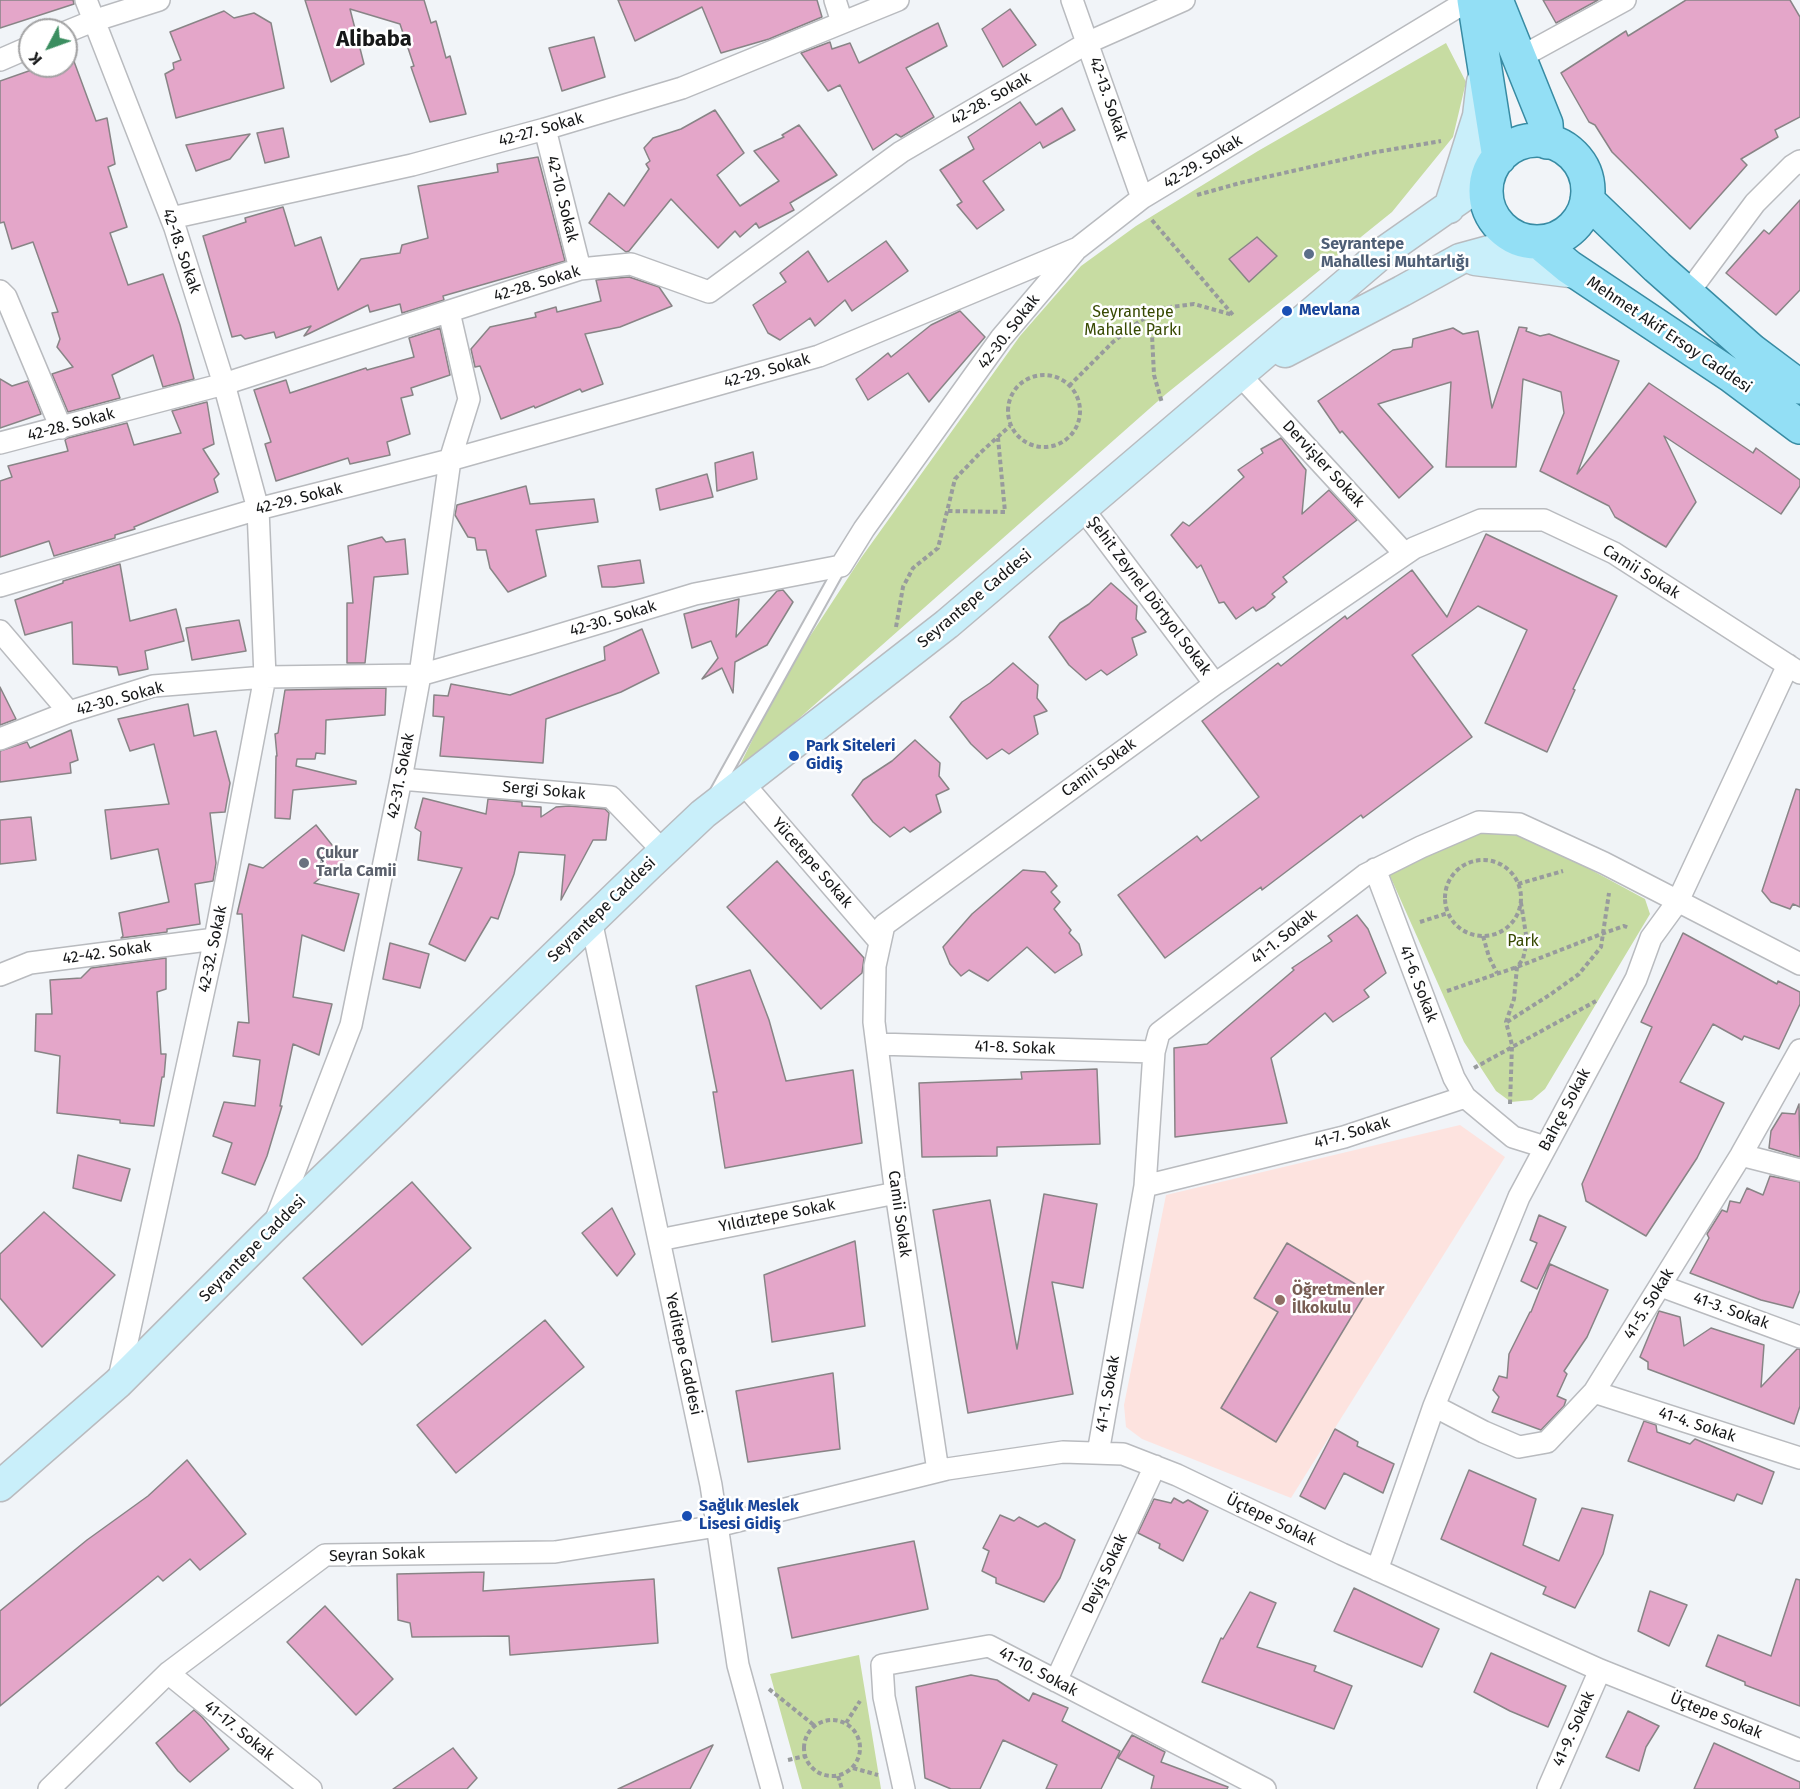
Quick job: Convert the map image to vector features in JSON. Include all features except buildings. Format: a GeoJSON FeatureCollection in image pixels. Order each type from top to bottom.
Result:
{"type":"FeatureCollection","features":[{"type":"Feature","properties":{"kind":"main road"},"geometry":{"type":"LineString","coordinates":[[1474,0],[1484,64],[1493,169],[1486,196],[1494,219],[1506,231],[1533,241],[1552,240],[1573,228],[1582,214],[1587,200],[1587,183],[1582,167],[1572,154],[1558,145],[1547,142],[1526,142],[1511,148],[1493,169]]}},
{"type":"Feature","properties":{"kind":"main road"},"geometry":{"type":"LineString","coordinates":[[1496,0],[1546,123],[1547,142]]}},
{"type":"Feature","properties":{"kind":"main road","name":"Mehmet Akif Ersoy Caddesi"},"geometry":{"type":"LineString","coordinates":[[1587,200],[1752,351],[1800,387]]}},
{"type":"Feature","properties":{"kind":"main road","name":"Mehmet Akif Ersoy Caddesi"},"geometry":{"type":"LineString","coordinates":[[1533,241],[1732,376],[1800,427]]}},
{"type":"Feature","properties":{"kind":"street","name":"42-18. Sokak"},"geometry":{"type":"LineString","coordinates":[[86,0],[171,218],[224,384],[258,509]]}},
{"type":"Feature","properties":{"kind":"street"},"geometry":{"type":"LineString","coordinates":[[78,27],[159,0]]}},
{"type":"Feature","properties":{"kind":"street"},"geometry":{"type":"LineString","coordinates":[[835,0],[842,22]]}},
{"type":"Feature","properties":{"kind":"street","name":"42-27. Sokak"},"geometry":{"type":"LineString","coordinates":[[171,218],[412,165],[545,129],[682,88],[898,0]]}},
{"type":"Feature","properties":{"kind":"street","name":"42-13. Sokak"},"geometry":{"type":"LineString","coordinates":[[1072,0],[1089,42],[1142,198]]}},
{"type":"Feature","properties":{"kind":"street","name":"42-28. Sokak"},"geometry":{"type":"LineString","coordinates":[[0,443],[224,384],[580,270],[631,264],[709,292],[901,152],[1089,42],[1184,0]]}},
{"type":"Feature","properties":{"kind":"street","name":"42-29. Sokak"},"geometry":{"type":"LineString","coordinates":[[0,586],[258,509],[450,460],[819,356],[1078,248],[1142,198],[1469,0]]}},
{"type":"Feature","properties":{"kind":"street"},"geometry":{"type":"LineString","coordinates":[[1519,58],[1625,0]]}},
{"type":"Feature","properties":{"kind":"street"},"geometry":{"type":"LineString","coordinates":[[0,60],[18,52]]}},
{"type":"Feature","properties":{"kind":"street"},"geometry":{"type":"LineString","coordinates":[[1449,208],[1478,116],[1484,64]]}},
{"type":"Feature","properties":{"kind":"street","name":"42-10. Sokak"},"geometry":{"type":"LineString","coordinates":[[545,129],[580,270]]}},
{"type":"Feature","properties":{"kind":"street"},"geometry":{"type":"LineString","coordinates":[[1688,293],[1755,203],[1792,166],[1800,161]]}},
{"type":"Feature","properties":{"kind":"street","name":"Seyrantepe Caddesi"},"geometry":{"type":"LineString","coordinates":[[0,1486],[118,1383],[272,1229],[703,814],[947,624],[1381,254],[1449,208],[1493,169]]}},
{"type":"Feature","properties":{"kind":"street","name":"Seyrantepe Caddesi"},"geometry":{"type":"LineString","coordinates":[[1240,375],[1460,259],[1533,241]]}},
{"type":"Feature","properties":{"kind":"street","name":"42-30. Sokak"},"geometry":{"type":"LineString","coordinates":[[0,739],[69,712],[153,687],[265,677],[420,675],[695,594],[841,566],[864,530],[1001,338],[1078,248]]}},
{"type":"Feature","properties":{"kind":"street"},"geometry":{"type":"LineString","coordinates":[[1460,259],[1577,273]]}},
{"type":"Feature","properties":{"kind":"street"},"geometry":{"type":"LineString","coordinates":[[2,289],[61,428]]}},
{"type":"Feature","properties":{"kind":"street","name":"42-31. Sokak"},"geometry":{"type":"LineString","coordinates":[[272,1229],[351,1025],[401,779],[420,675],[450,460],[470,399],[449,312]]}},
{"type":"Feature","properties":{"kind":"street","name":"Dervişler Sokak"},"geometry":{"type":"LineString","coordinates":[[1240,375],[1405,554]]}},
{"type":"Feature","properties":{"kind":"street","name":"42-32. Sokak"},"geometry":{"type":"LineString","coordinates":[[118,1383],[216,939],[265,677],[258,509]]}},
{"type":"Feature","properties":{"kind":"street","name":"Şehit Zeynel Dörtyol Sokak"},"geometry":{"type":"LineString","coordinates":[[1083,509],[1215,684]]}},
{"type":"Feature","properties":{"kind":"street","name":"Camii Sokak"},"geometry":{"type":"LineString","coordinates":[[938,1471],[896,1193],[874,1022],[875,966],[884,925],[1215,684],[1405,554],[1480,520],[1544,520],[1614,553],[1794,669]]}},
{"type":"Feature","properties":{"kind":"street"},"geometry":{"type":"LineString","coordinates":[[0,631],[69,712]]}},
{"type":"Feature","properties":{"kind":"street","name":"Bahçe Sokak"},"geometry":{"type":"LineString","coordinates":[[1377,1570],[1434,1406],[1519,1197],[1636,979],[1651,938],[1678,901],[1794,669]]}},
{"type":"Feature","properties":{"kind":"street","name":"Sergi Sokak"},"geometry":{"type":"LineString","coordinates":[[401,779],[611,797],[663,851]]}},
{"type":"Feature","properties":{"kind":"street","name":"Yücetepe Sokak"},"geometry":{"type":"LineString","coordinates":[[743,783],[880,942]]}},
{"type":"Feature","properties":{"kind":"street","name":"41-1. Sokak"},"geometry":{"type":"LineString","coordinates":[[1098,1453],[1146,1186],[1154,1053],[1159,1033],[1365,875],[1421,846],[1479,822],[1519,824],[1600,862],[1800,964]]}},
{"type":"Feature","properties":{"kind":"street","name":"41-6. Sokak"},"geometry":{"type":"LineString","coordinates":[[1375,869],[1424,1000],[1455,1078],[1465,1097]]}},
{"type":"Feature","properties":{"kind":"street","name":"Yeditepe Caddesi"},"geometry":{"type":"LineString","coordinates":[[591,920],[711,1485],[740,1670],[772,1789]]}},
{"type":"Feature","properties":{"kind":"street","name":"42-42. Sokak"},"geometry":{"type":"LineString","coordinates":[[0,975],[30,963],[216,939]]}},
{"type":"Feature","properties":{"kind":"street","name":"41-8. Sokak"},"geometry":{"type":"LineString","coordinates":[[877,1044],[1154,1053]]}},
{"type":"Feature","properties":{"kind":"street","name":"41-5. Sokak"},"geometry":{"type":"LineString","coordinates":[[1434,1406],[1519,1447],[1546,1442],[1594,1392],[1662,1286],[1741,1155],[1800,1050]]}},
{"type":"Feature","properties":{"kind":"street"},"geometry":{"type":"LineString","coordinates":[[1465,1097],[1514,1137],[1545,1147]]}},
{"type":"Feature","properties":{"kind":"street","name":"41-7. Sokak"},"geometry":{"type":"LineString","coordinates":[[1146,1186],[1344,1137],[1465,1097]]}},
{"type":"Feature","properties":{"kind":"street"},"geometry":{"type":"LineString","coordinates":[[1741,1155],[1800,1170]]}},
{"type":"Feature","properties":{"kind":"street","name":"Yıldıztepe Sokak"},"geometry":{"type":"LineString","coordinates":[[659,1240],[896,1193]]}},
{"type":"Feature","properties":{"kind":"street","name":"41-3. Sokak"},"geometry":{"type":"LineString","coordinates":[[1662,1286],[1800,1337]]}},
{"type":"Feature","properties":{"kind":"street","name":"41-4. Sokak"},"geometry":{"type":"LineString","coordinates":[[1594,1392],[1800,1458]]}},
{"type":"Feature","properties":{"kind":"street","name":"Üçtepe Sokak"},"geometry":{"type":"LineString","coordinates":[[717,1526],[938,1471],[1063,1452],[1123,1454],[1177,1475],[1377,1570],[1600,1670],[1800,1750]]}},
{"type":"Feature","properties":{"kind":"street","name":"Deyiş Sokak"},"geometry":{"type":"LineString","coordinates":[[1056,1681],[1155,1466]]}},
{"type":"Feature","properties":{"kind":"street","name":"Seyran Sokak"},"geometry":{"type":"LineString","coordinates":[[49,1789],[168,1673],[326,1555],[555,1552],[717,1526]]}},
{"type":"Feature","properties":{"kind":"street","name":"41-10. Sokak"},"geometry":{"type":"LineString","coordinates":[[904,1789],[884,1697],[882,1665],[989,1646],[1265,1789]]}},
{"type":"Feature","properties":{"kind":"street","name":"41-9. Sokak"},"geometry":{"type":"LineString","coordinates":[[1548,1789],[1600,1670]]}},
{"type":"Feature","properties":{"kind":"street","name":"41-17. Sokak"},"geometry":{"type":"LineString","coordinates":[[168,1673],[311,1789]]}},
{"type":"Feature","properties":{"kind":"lane"},"geometry":{"type":"LineString","coordinates":[[703,814],[841,566]]}},
{"type":"Feature","properties":{"kind":"path"},"geometry":{"type":"LineString","coordinates":[[1194,195],[1376,152],[1472,136]]}},
{"type":"Feature","properties":{"kind":"path"},"geometry":{"type":"LineString","coordinates":[[1070,386],[1113,342],[1140,321],[1163,308],[1194,304],[1233,315],[1151,218],[1160,214]]}},
{"type":"Feature","properties":{"kind":"path"},"geometry":{"type":"LineString","coordinates":[[1151,315],[1154,375],[1170,435]]}},
{"type":"Feature","properties":{"kind":"path"},"geometry":{"type":"LineString","coordinates":[[1049,375],[1070,386],[1080,407],[1075,430],[1066,440],[1056,445],[1044,447],[1032,445],[1022,440],[1010,426],[1008,408],[1011,397],[1017,387],[1037,376],[1049,375]]}},
{"type":"Feature","properties":{"kind":"path"},"geometry":{"type":"LineString","coordinates":[[888,670],[903,587],[913,568],[938,548],[955,479],[1010,426]]}},
{"type":"Feature","properties":{"kind":"path"},"geometry":{"type":"LineString","coordinates":[[948,510],[1005,512],[998,437]]}},
{"type":"Feature","properties":{"kind":"path"},"geometry":{"type":"LineString","coordinates":[[1514,1137],[1510,1108],[1512,1047],[1506,1022],[1515,999],[1517,967],[1523,958],[1527,941],[1521,903],[1518,884],[1511,872],[1501,864],[1489,860],[1475,861],[1463,865],[1453,874],[1446,891],[1446,910],[1452,920],[1460,929],[1483,936],[1505,929],[1514,920],[1521,903]]}},
{"type":"Feature","properties":{"kind":"path"},"geometry":{"type":"LineString","coordinates":[[1506,1022],[1579,974],[1601,946],[1609,890],[1600,862],[1518,884]]}},
{"type":"Feature","properties":{"kind":"path"},"geometry":{"type":"LineString","coordinates":[[1424,1000],[1624,926],[1651,938]]}},
{"type":"Feature","properties":{"kind":"path"},"geometry":{"type":"LineString","coordinates":[[1483,936],[1488,957],[1497,973]]}},
{"type":"Feature","properties":{"kind":"path"},"geometry":{"type":"LineString","coordinates":[[1455,1078],[1596,1001]]}},
{"type":"Feature","properties":{"kind":"path"},"geometry":{"type":"LineString","coordinates":[[740,1670],[774,1692],[815,1726]]}},
{"type":"Feature","properties":{"kind":"path"},"geometry":{"type":"LineString","coordinates":[[823,1721],[840,1721],[854,1730],[859,1738],[861,1750],[858,1761],[848,1773],[838,1776],[821,1775],[808,1763],[805,1756],[806,1739],[815,1726],[823,1721]]}},
{"type":"Feature","properties":{"kind":"path"},"geometry":{"type":"LineString","coordinates":[[838,1776],[842,1789]]}},
{"type":"Feature","properties":{"kind":"shaded area","name":"Öğretmenler İlkokulu"},"geometry":{"type":"Polygon","coordinates":[[[1460,1125],[1505,1157],[1291,1498],[1142,1439],[1126,1427],[1124,1405],[1166,1195],[1460,1125]]]}},
{"type":"Feature","properties":{"kind":"green space","name":"Seyrantepe Mahalle Parkı"},"geometry":{"type":"Polygon","coordinates":[[[1446,43],[1466,82],[1453,137],[1392,212],[1166,394],[735,775],[784,676],[861,558],[1020,336],[1081,266],[1136,226],[1258,151],[1446,43]]]}},
{"type":"Feature","properties":{"kind":"green space","name":"Park"},"geometry":{"type":"Polygon","coordinates":[[[1461,831],[1521,832],[1645,899],[1650,914],[1545,1089],[1532,1100],[1511,1102],[1496,1091],[1464,1042],[1386,867],[1461,831]]]}},
{"type":"Feature","properties":{"kind":"green space"},"geometry":{"type":"Polygon","coordinates":[[[859,1655],[881,1789],[802,1789],[770,1674],[859,1655]]]}},
{"type":"Feature","properties":{"kind":"place","name":"Seyrantepe Mahallesi Muhtarlığı"},"geometry":{"type":"Point","coordinates":[1309,254]}},
{"type":"Feature","properties":{"kind":"place","name":"Mevlana"},"geometry":{"type":"Point","coordinates":[1287,311]}},
{"type":"Feature","properties":{"kind":"place","name":"Park Siteleri Gidiş"},"geometry":{"type":"Point","coordinates":[794,756]}},
{"type":"Feature","properties":{"kind":"place","name":"Çukur Tarla Camii"},"geometry":{"type":"Point","coordinates":[304,863]}},
{"type":"Feature","properties":{"kind":"place","name":"Öğretmenler İlkokulu"},"geometry":{"type":"Point","coordinates":[1280,1300]}},
{"type":"Feature","properties":{"kind":"place","name":"Sağlık Meslek Lisesi Gidiş"},"geometry":{"type":"Point","coordinates":[687,1516]}},
{"type":"Feature","properties":{"kind":"district","name":"Alibaba"},"geometry":{"type":"Point","coordinates":[374,40]}}]}
